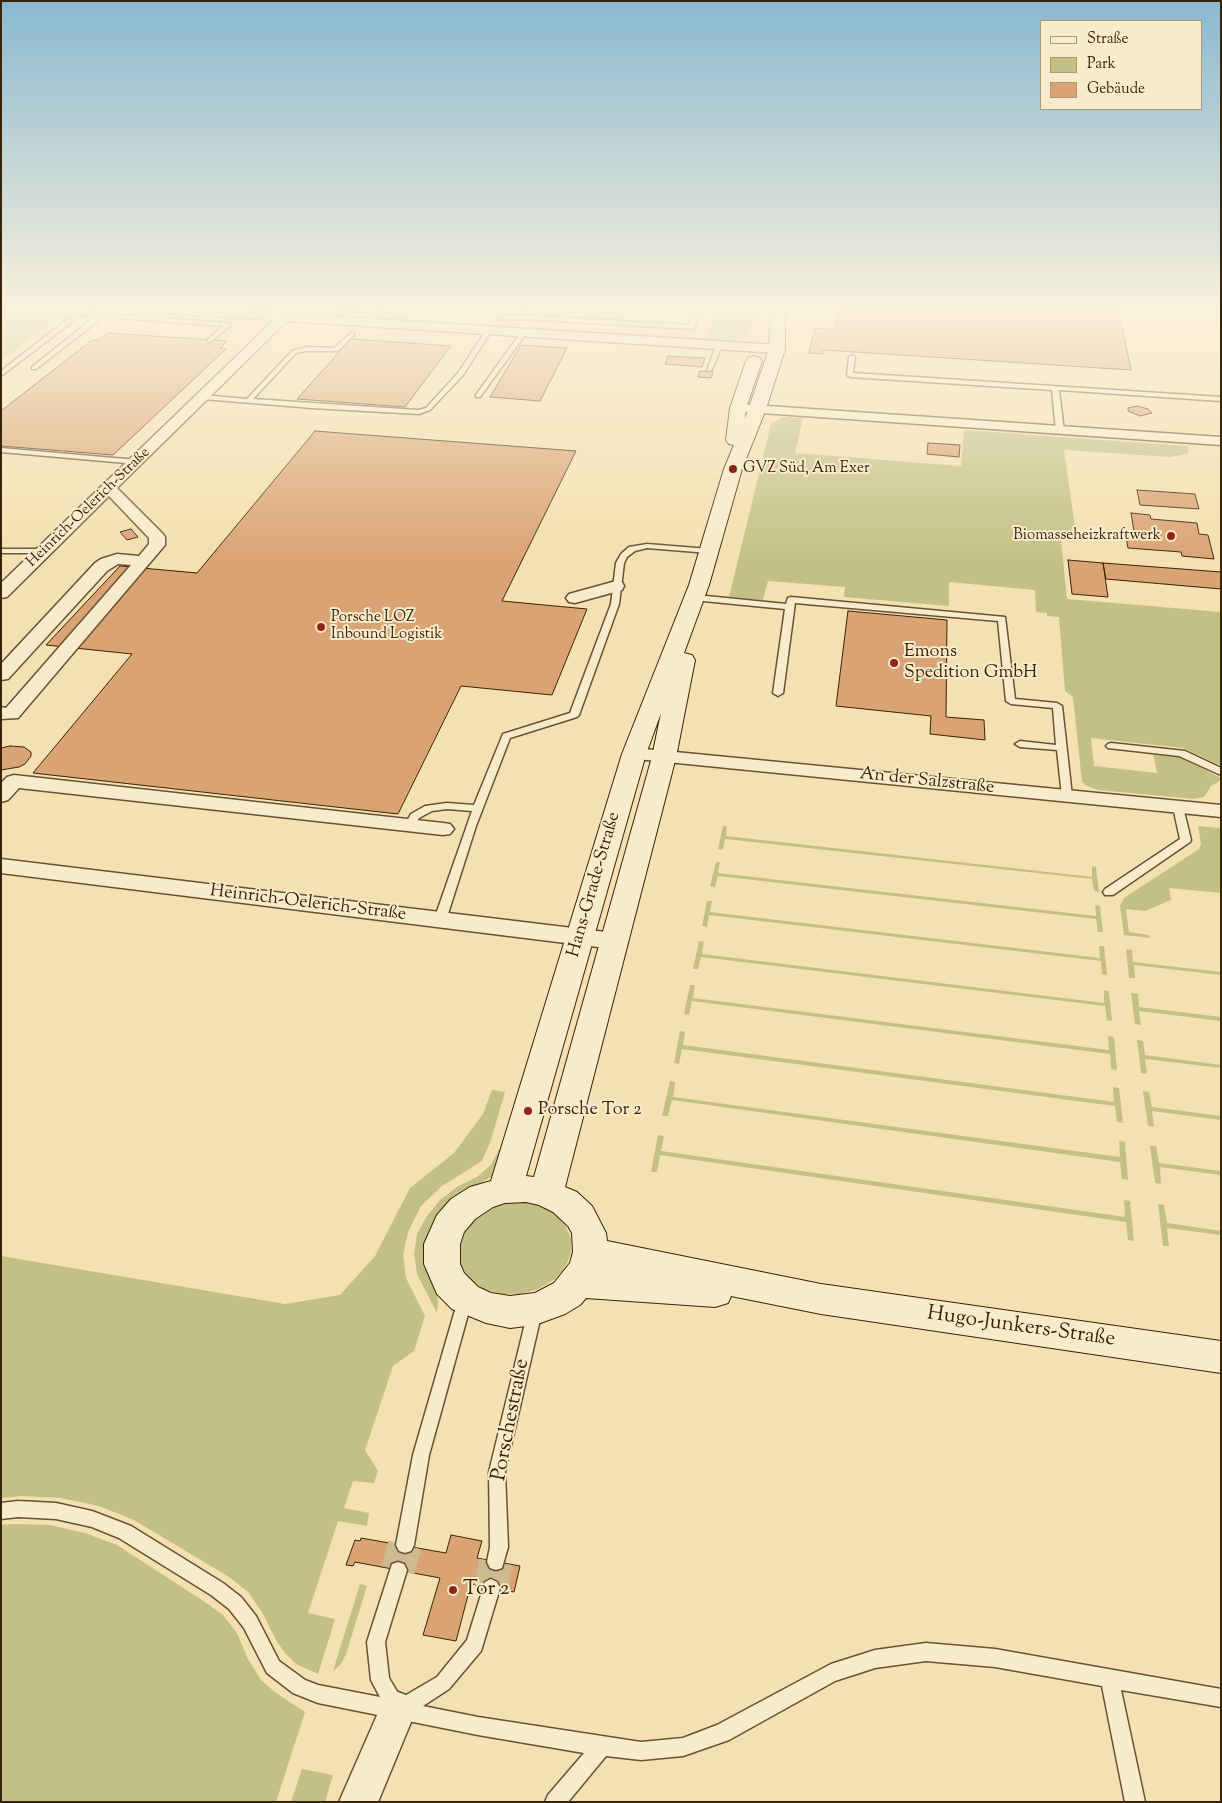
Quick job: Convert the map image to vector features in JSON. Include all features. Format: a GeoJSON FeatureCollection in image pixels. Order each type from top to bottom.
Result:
{"type":"FeatureCollection","features":[{"type":"Feature","properties":{"kind":"street","name":"Heinrich-Oelerich-Straße"},"geometry":{"type":"LineString","coordinates":[[1,593],[208,392]]}},
{"type":"Feature","properties":{"kind":"street","name":"Hans-Grade-Straße"},"geometry":{"type":"LineString","coordinates":[[733,469],[738,408],[743,392]]}},
{"type":"Feature","properties":{"kind":"street","name":"Hans-Grade-Straße"},"geometry":{"type":"LineString","coordinates":[[546,1193],[664,757],[698,592],[709,551],[733,469],[763,392]]}},
{"type":"Feature","properties":{"kind":"street"},"geometry":{"type":"LineString","coordinates":[[738,408],[1221,441]]}},
{"type":"Feature","properties":{"kind":"street"},"geometry":{"type":"LineString","coordinates":[[1,713],[11,714],[157,545],[157,538],[109,488]]}},
{"type":"Feature","properties":{"kind":"street"},"geometry":{"type":"LineString","coordinates":[[1,675],[101,567],[117,559],[143,561]]}},
{"type":"Feature","properties":{"kind":"street"},"geometry":{"type":"LineString","coordinates":[[575,598],[616,586]]}},
{"type":"Feature","properties":{"kind":"street","name":"Hans-Grade-Straße"},"geometry":{"type":"LineString","coordinates":[[505,1190],[634,754],[698,592]]}},
{"type":"Feature","properties":{"kind":"street","name":"An der Salzstraße"},"geometry":{"type":"LineString","coordinates":[[634,754],[1221,811]]}},
{"type":"Feature","properties":{"kind":"street"},"geometry":{"type":"LineString","coordinates":[[5,786],[443,829]]}},
{"type":"Feature","properties":{"kind":"street","name":"Heinrich-Oelerich-Straße"},"geometry":{"type":"LineString","coordinates":[[1,866],[614,941]]}},
{"type":"Feature","properties":{"kind":"street"},"geometry":{"type":"LineString","coordinates":[[526,1189],[546,1193],[565,1202],[580,1216],[589,1233],[585,1267],[567,1294],[552,1303],[535,1309],[510,1312],[486,1308],[465,1298],[450,1283],[442,1264],[442,1244],[449,1225],[463,1209],[482,1197],[505,1190],[526,1189]]}},
{"type":"Feature","properties":{"kind":"street","name":"Hugo-Junkers-Straße"},"geometry":{"type":"LineString","coordinates":[[585,1267],[1221,1357]]}},
{"type":"Feature","properties":{"kind":"street"},"geometry":{"type":"LineString","coordinates":[[358,1802],[398,1710]]}},
{"type":"Feature","properties":{"kind":"lane"},"geometry":{"type":"LineString","coordinates":[[248,401],[256,392]]}},
{"type":"Feature","properties":{"kind":"lane"},"geometry":{"type":"LineString","coordinates":[[203,397],[419,412],[428,408],[443,392]]}},
{"type":"Feature","properties":{"kind":"lane"},"geometry":{"type":"LineString","coordinates":[[478,396],[481,392]]}},
{"type":"Feature","properties":{"kind":"lane"},"geometry":{"type":"LineString","coordinates":[[1055,392],[1060,431]]}},
{"type":"Feature","properties":{"kind":"lane"},"geometry":{"type":"LineString","coordinates":[[1117,392],[1221,399]]}},
{"type":"Feature","properties":{"kind":"lane"},"geometry":{"type":"LineString","coordinates":[[1,450],[137,462]]}},
{"type":"Feature","properties":{"kind":"lane"},"geometry":{"type":"LineString","coordinates":[[440,920],[478,808],[506,736],[574,715],[615,604],[620,562],[624,556],[632,549],[647,546],[709,551]]}},
{"type":"Feature","properties":{"kind":"lane"},"geometry":{"type":"LineString","coordinates":[[1,551],[45,550]]}},
{"type":"Feature","properties":{"kind":"lane"},"geometry":{"type":"LineString","coordinates":[[698,592],[790,607]]}},
{"type":"Feature","properties":{"kind":"lane"},"geometry":{"type":"LineString","coordinates":[[778,693],[791,600],[1002,618],[1011,701],[1057,706],[1067,796]]}},
{"type":"Feature","properties":{"kind":"lane"},"geometry":{"type":"LineString","coordinates":[[1020,744],[1062,748]]}},
{"type":"Feature","properties":{"kind":"lane"},"geometry":{"type":"LineString","coordinates":[[1111,746],[1181,753],[1221,772]]}},
{"type":"Feature","properties":{"kind":"lane"},"geometry":{"type":"LineString","coordinates":[[409,826],[415,816],[429,808],[447,806],[478,808]]}},
{"type":"Feature","properties":{"kind":"lane"},"geometry":{"type":"LineString","coordinates":[[1109,892],[1186,840],[1178,807]]}},
{"type":"Feature","properties":{"kind":"lane"},"geometry":{"type":"LineString","coordinates":[[405,1546],[421,1455],[465,1298]]}},
{"type":"Feature","properties":{"kind":"lane","name":"Porschestraße"},"geometry":{"type":"LineString","coordinates":[[496,1562],[499,1547],[497,1472],[535,1309]]}},
{"type":"Feature","properties":{"kind":"lane"},"geometry":{"type":"LineString","coordinates":[[1,1511],[18,1509],[56,1512],[92,1519],[126,1532],[218,1589],[235,1603],[250,1622],[262,1650],[273,1666],[299,1687],[318,1694],[398,1710],[602,1746],[641,1751],[683,1746],[722,1733],[831,1673],[875,1659],[926,1652],[986,1657],[1221,1698]]}},
{"type":"Feature","properties":{"kind":"lane"},"geometry":{"type":"LineString","coordinates":[[398,1570],[376,1642],[380,1680],[398,1710]]}},
{"type":"Feature","properties":{"kind":"lane"},"geometry":{"type":"LineString","coordinates":[[398,1710],[443,1683],[476,1645],[491,1588]]}},
{"type":"Feature","properties":{"kind":"lane"},"geometry":{"type":"LineString","coordinates":[[1110,1678],[1135,1802]]}},
{"type":"Feature","properties":{"kind":"lane"},"geometry":{"type":"LineString","coordinates":[[555,1802],[602,1746]]}},
{"type":"Feature","properties":{"kind":"green space"},"geometry":{"type":"Polygon","coordinates":[[[782,417],[803,418],[795,453],[961,466],[964,430],[1187,446],[1189,451],[1187,454],[1170,457],[1064,450],[1077,541],[1061,540],[1067,599],[1221,612],[1221,766],[1183,748],[1091,738],[1094,766],[1157,773],[1153,753],[1180,757],[1221,778],[1221,780],[1211,786],[1204,797],[1194,799],[1099,790],[1082,782],[1073,697],[1065,691],[1059,617],[1047,616],[1047,613],[1036,612],[1035,590],[949,582],[949,606],[844,597],[845,587],[768,581],[763,600],[729,597],[771,424],[782,417]]]}},
{"type":"Feature","properties":{"kind":"green space"},"geometry":{"type":"Polygon","coordinates":[[[723,826],[727,826],[726,836],[1092,877],[1092,866],[1096,867],[1099,892],[1094,891],[1092,879],[725,839],[723,850],[718,849],[723,826]]]}},
{"type":"Feature","properties":{"kind":"green space"},"geometry":{"type":"Polygon","coordinates":[[[1198,826],[1221,828],[1221,893],[1169,888],[1171,900],[1145,911],[1126,909],[1129,932],[1149,935],[1150,938],[1124,935],[1120,905],[1124,898],[1199,849],[1201,844],[1198,826]]]}},
{"type":"Feature","properties":{"kind":"green space"},"geometry":{"type":"Polygon","coordinates":[[[716,862],[720,862],[718,873],[1096,916],[1095,905],[1100,906],[1103,932],[1098,932],[1096,919],[718,876],[715,887],[710,886],[716,862]]]}},
{"type":"Feature","properties":{"kind":"green space"},"geometry":{"type":"Polygon","coordinates":[[[707,901],[712,901],[710,912],[1100,958],[1099,946],[1104,946],[1107,975],[1102,974],[1101,961],[709,915],[707,927],[702,926],[707,901]]]}},
{"type":"Feature","properties":{"kind":"green space"},"geometry":{"type":"Polygon","coordinates":[[[699,941],[704,942],[702,954],[1104,1003],[1104,990],[1109,991],[1112,1021],[1107,1020],[1105,1006],[701,957],[698,969],[693,969],[699,941]]]}},
{"type":"Feature","properties":{"kind":"green space"},"geometry":{"type":"Polygon","coordinates":[[[1126,949],[1132,950],[1133,962],[1221,972],[1221,975],[1134,965],[1135,978],[1129,978],[1126,949]]]}},
{"type":"Feature","properties":{"kind":"green space"},"geometry":{"type":"Polygon","coordinates":[[[690,985],[695,985],[693,998],[1109,1050],[1108,1036],[1114,1037],[1117,1070],[1111,1069],[1110,1054],[692,1001],[689,1015],[684,1014],[690,985]]]}},
{"type":"Feature","properties":{"kind":"green space"},"geometry":{"type":"Polygon","coordinates":[[[1131,993],[1138,994],[1139,1007],[1221,1017],[1221,1021],[1139,1011],[1141,1025],[1135,1024],[1131,993]]]}},
{"type":"Feature","properties":{"kind":"green space"},"geometry":{"type":"Polygon","coordinates":[[[680,1031],[685,1032],[683,1045],[1114,1102],[1113,1087],[1119,1088],[1123,1123],[1117,1122],[1115,1106],[682,1049],[679,1064],[674,1063],[680,1031]]]}},
{"type":"Feature","properties":{"kind":"green space"},"geometry":{"type":"Polygon","coordinates":[[[1137,1040],[1143,1041],[1145,1055],[1221,1065],[1221,1068],[1145,1059],[1147,1074],[1141,1073],[1137,1040]]]}},
{"type":"Feature","properties":{"kind":"green space"},"geometry":{"type":"Polygon","coordinates":[[[670,1081],[675,1082],[673,1097],[1120,1157],[1119,1141],[1125,1142],[1128,1180],[1122,1179],[1120,1162],[672,1100],[668,1116],[662,1116],[670,1081]]]}},
{"type":"Feature","properties":{"kind":"green space"},"geometry":{"type":"Polygon","coordinates":[[[492,1090],[505,1092],[491,1140],[482,1161],[442,1186],[421,1206],[408,1232],[403,1255],[406,1278],[425,1316],[414,1351],[393,1366],[365,1450],[378,1471],[374,1483],[353,1481],[344,1508],[369,1513],[367,1526],[338,1521],[308,1613],[335,1619],[318,1674],[296,1664],[286,1654],[248,1592],[229,1577],[134,1520],[99,1506],[61,1498],[22,1496],[1,1498],[1,1256],[285,1304],[340,1295],[375,1256],[410,1188],[454,1153],[483,1114],[492,1090]]]}},
{"type":"Feature","properties":{"kind":"green space"},"geometry":{"type":"Polygon","coordinates":[[[1143,1091],[1149,1092],[1152,1107],[1221,1116],[1221,1120],[1152,1111],[1154,1127],[1148,1126],[1143,1091]]]}},
{"type":"Feature","properties":{"kind":"green space"},"geometry":{"type":"Polygon","coordinates":[[[658,1135],[664,1136],[661,1151],[1125,1217],[1124,1200],[1130,1201],[1134,1241],[1128,1240],[1126,1222],[660,1155],[657,1172],[651,1172],[658,1135]]]}},
{"type":"Feature","properties":{"kind":"green space"},"geometry":{"type":"Polygon","coordinates":[[[1150,1146],[1156,1146],[1159,1163],[1221,1171],[1221,1175],[1160,1167],[1161,1184],[1155,1183],[1150,1146]]]}},
{"type":"Feature","properties":{"kind":"green space"},"geometry":{"type":"Polygon","coordinates":[[[499,1149],[507,1150],[494,1175],[447,1203],[435,1218],[427,1236],[425,1254],[436,1290],[437,1313],[417,1274],[414,1254],[417,1234],[427,1216],[440,1200],[457,1187],[477,1177],[491,1165],[499,1149]]]}},
{"type":"Feature","properties":{"kind":"green space"},"geometry":{"type":"Polygon","coordinates":[[[505,1202],[524,1202],[541,1205],[555,1213],[565,1225],[571,1239],[571,1253],[565,1268],[554,1280],[538,1289],[521,1294],[502,1294],[483,1289],[469,1278],[460,1264],[458,1248],[462,1232],[472,1219],[487,1208],[505,1202]]]}},
{"type":"Feature","properties":{"kind":"green space"},"geometry":{"type":"Polygon","coordinates":[[[1158,1204],[1164,1205],[1167,1223],[1221,1231],[1221,1235],[1167,1228],[1169,1246],[1163,1246],[1158,1204]]]}},
{"type":"Feature","properties":{"kind":"green space"},"geometry":{"type":"Polygon","coordinates":[[[1,1525],[50,1525],[85,1533],[117,1545],[223,1615],[237,1633],[248,1659],[261,1680],[276,1693],[305,1712],[276,1802],[1,1802],[1,1525]]]}},
{"type":"Feature","properties":{"kind":"green space"},"geometry":{"type":"Polygon","coordinates":[[[360,1584],[367,1586],[346,1654],[341,1664],[333,1671],[360,1584]]]}},
{"type":"Feature","properties":{"kind":"green space"},"geometry":{"type":"Polygon","coordinates":[[[302,1769],[333,1775],[325,1802],[291,1802],[302,1769]]]}},
{"type":"Feature","properties":{"kind":"building"},"geometry":{"type":"Polygon","coordinates":[[[25,392],[180,392],[113,455],[1,446],[1,411],[25,392]]]}},
{"type":"Feature","properties":{"kind":"building"},"geometry":{"type":"Polygon","coordinates":[[[303,392],[416,392],[405,407],[297,399],[303,392]]]}},
{"type":"Feature","properties":{"kind":"building"},"geometry":{"type":"Polygon","coordinates":[[[493,392],[545,392],[540,401],[490,397],[493,392]]]}},
{"type":"Feature","properties":{"kind":"building"},"geometry":{"type":"Polygon","coordinates":[[[1137,406],[1148,409],[1152,413],[1140,416],[1128,411],[1128,408],[1137,406]]]}},
{"type":"Feature","properties":{"kind":"building","name":"Porsche LOZ Inbound Logistik"},"geometry":{"type":"Polygon","coordinates":[[[315,431],[576,451],[502,601],[587,609],[552,695],[461,686],[398,814],[33,773],[132,654],[46,645],[120,566],[197,573],[315,431]]]}},
{"type":"Feature","properties":{"kind":"building"},"geometry":{"type":"Polygon","coordinates":[[[928,443],[960,445],[959,457],[927,454],[928,443]]]}},
{"type":"Feature","properties":{"kind":"building"},"geometry":{"type":"Polygon","coordinates":[[[1137,490],[1195,494],[1199,509],[1140,505],[1137,490]]]}},
{"type":"Feature","properties":{"kind":"building","name":"Biomasseheizkraftwerk"},"geometry":{"type":"Polygon","coordinates":[[[1131,513],[1150,515],[1151,519],[1197,523],[1199,534],[1208,535],[1214,559],[1182,556],[1181,552],[1128,548],[1126,536],[1135,537],[1131,513]]]}},
{"type":"Feature","properties":{"kind":"building"},"geometry":{"type":"Polygon","coordinates":[[[131,529],[138,537],[127,540],[120,532],[131,529]]]}},
{"type":"Feature","properties":{"kind":"building"},"geometry":{"type":"Polygon","coordinates":[[[1068,560],[1103,563],[1108,597],[1072,594],[1068,560]]]}},
{"type":"Feature","properties":{"kind":"building"},"geometry":{"type":"Polygon","coordinates":[[[1103,563],[1221,572],[1221,589],[1106,579],[1103,563]]]}},
{"type":"Feature","properties":{"kind":"building","name":"Emons Spedition GmbH"},"geometry":{"type":"Polygon","coordinates":[[[848,611],[947,620],[946,717],[984,720],[985,740],[930,734],[931,716],[836,706],[848,611]]]}},
{"type":"Feature","properties":{"kind":"building"},"geometry":{"type":"Polygon","coordinates":[[[10,746],[24,747],[31,752],[31,756],[25,764],[19,767],[1,770],[1,748],[10,746]]]}},
{"type":"Feature","properties":{"kind":"building","name":"Tor 2"},"geometry":{"type":"Polygon","coordinates":[[[451,1535],[482,1541],[477,1558],[520,1566],[514,1592],[471,1584],[456,1641],[423,1635],[440,1578],[355,1562],[353,1566],[346,1565],[355,1540],[360,1541],[361,1538],[446,1553],[451,1535]]]}},
{"type":"Feature","properties":{"kind":"tunnel"},"geometry":{"type":"LineString","coordinates":[[398,1570],[405,1545]]}},
{"type":"Feature","properties":{"kind":"tunnel"},"geometry":{"type":"LineString","coordinates":[[491,1588],[496,1562]]}},
{"type":"Feature","properties":{"kind":"place","name":"GVZ Süd, Am Exer"},"geometry":{"type":"Point","coordinates":[733,469]}},
{"type":"Feature","properties":{"kind":"place","name":"Biomasseheizkraftwerk"},"geometry":{"type":"Point","coordinates":[1171,536]}},
{"type":"Feature","properties":{"kind":"place","name":"Porsche LOZ Inbound Logistik"},"geometry":{"type":"Point","coordinates":[321,627]}},
{"type":"Feature","properties":{"kind":"place","name":"Emons Spedition GmbH"},"geometry":{"type":"Point","coordinates":[894,663]}},
{"type":"Feature","properties":{"kind":"place","name":"Porsche Tor 2"},"geometry":{"type":"Point","coordinates":[528,1111]}},
{"type":"Feature","properties":{"kind":"place","name":"Tor 2"},"geometry":{"type":"Point","coordinates":[453,1590]}}]}
